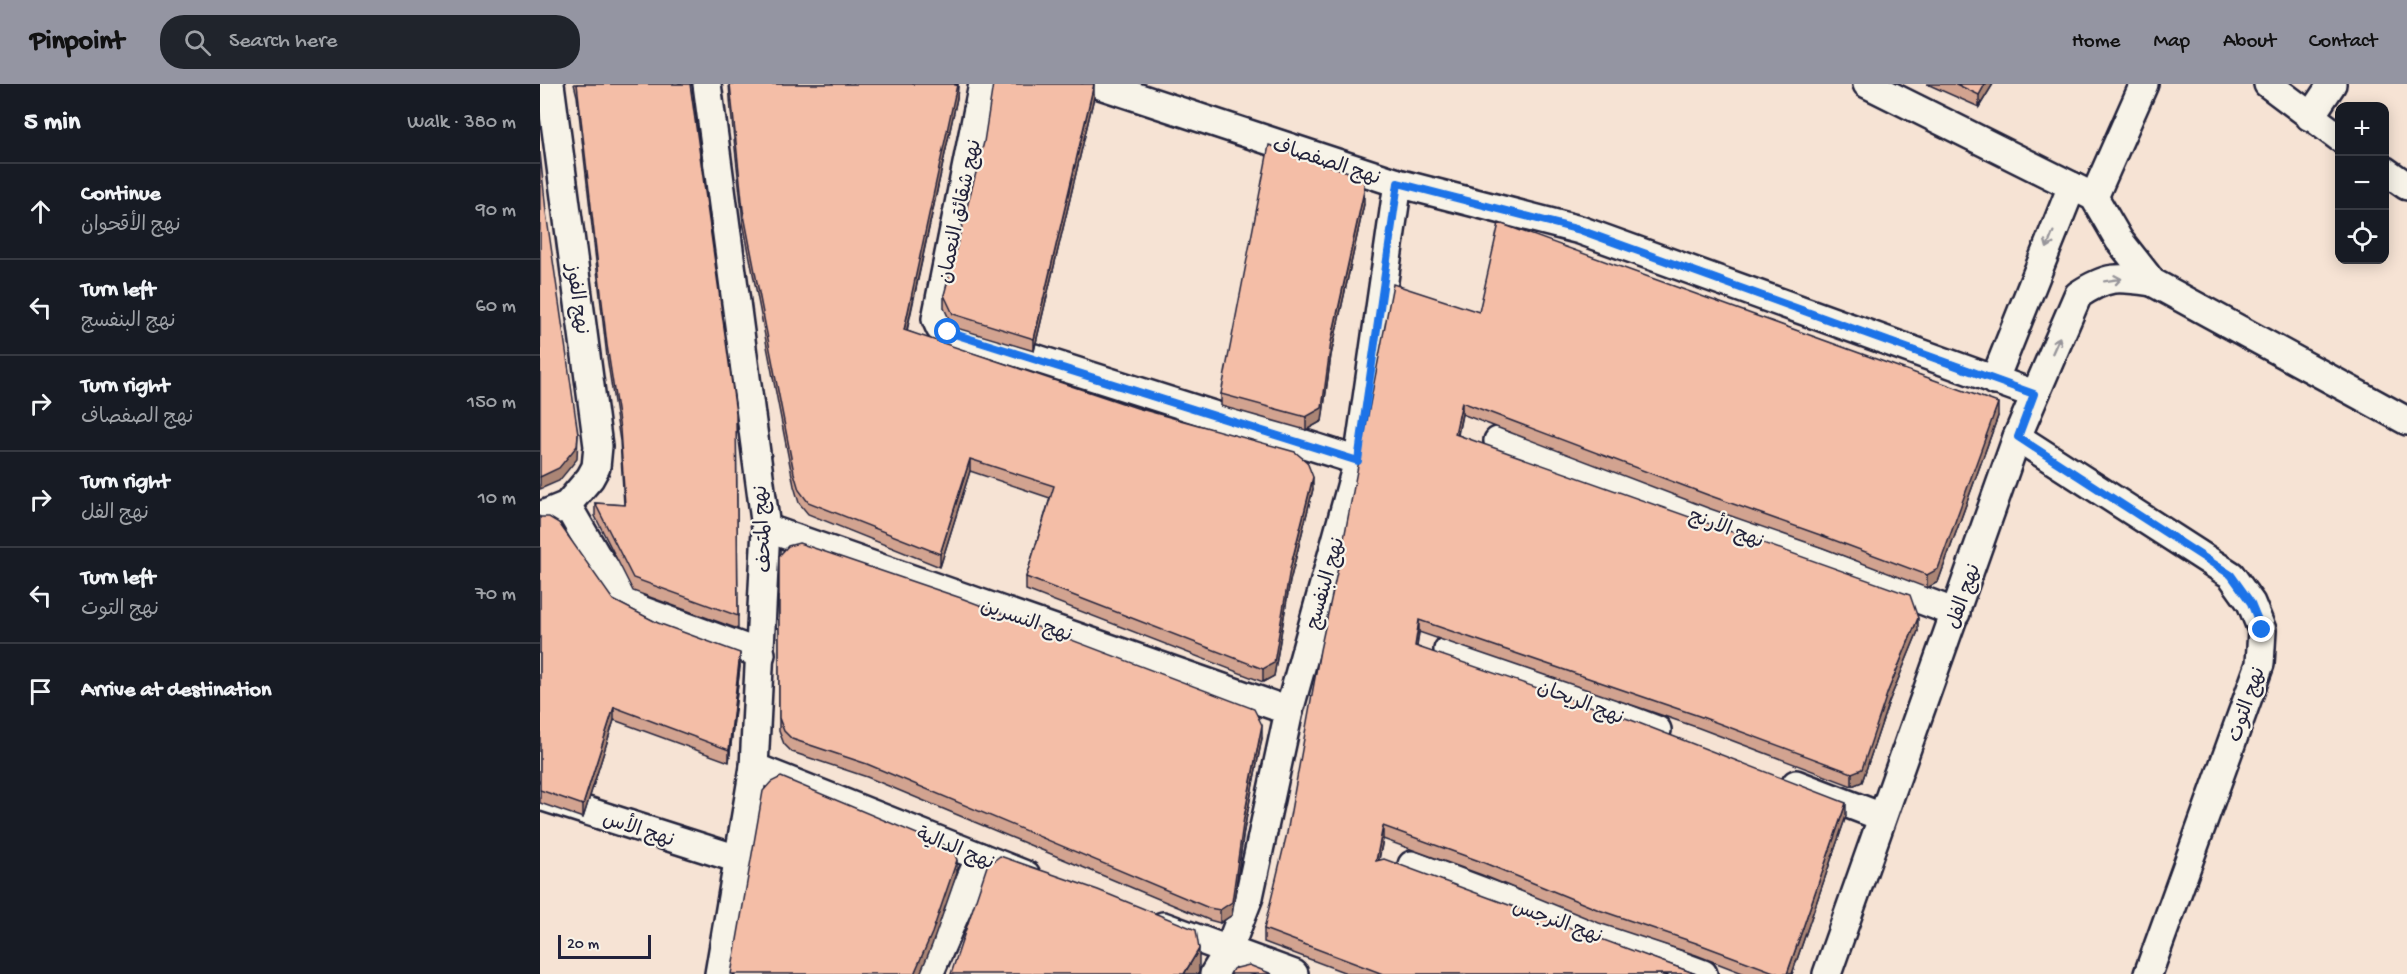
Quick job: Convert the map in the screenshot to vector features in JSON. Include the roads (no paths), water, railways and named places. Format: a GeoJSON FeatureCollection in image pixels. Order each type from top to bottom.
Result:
{"type":"FeatureCollection","features":[{"type":"Feature","properties":{"kind":"street","name":"نهج الفوز"},"geometry":{"type":"LineString","coordinates":[[550,84],[598,446],[596,467],[590,478],[567,505]]}},
{"type":"Feature","properties":{"kind":"street","name":"نهج المتحف"},"geometry":{"type":"LineString","coordinates":[[707,84],[766,528],[754,766],[719,974]]}},
{"type":"Feature","properties":{"kind":"street","name":"نهج شقائق النعمان"},"geometry":{"type":"LineString","coordinates":[[984,84],[936,320],[939,328],[1358,461]]}},
{"type":"Feature","properties":{"kind":"street","name":"نهج الصفصاف"},"geometry":{"type":"LineString","coordinates":[[1097,84],[1398,183],[1580,230],[2034,394]]}},
{"type":"Feature","properties":{"kind":"street"},"geometry":{"type":"LineString","coordinates":[[1867,84],[2083,191],[2152,282],[2407,421]]}},
{"type":"Feature","properties":{"kind":"street"},"geometry":{"type":"LineString","coordinates":[[1994,381],[2083,191],[2144,84]]}},
{"type":"Feature","properties":{"kind":"street"},"geometry":{"type":"LineString","coordinates":[[2268,84],[2335,134]]}},
{"type":"Feature","properties":{"kind":"street"},"geometry":{"type":"LineString","coordinates":[[2310,117],[2332,84]]}},
{"type":"Feature","properties":{"kind":"street"},"geometry":{"type":"LineString","coordinates":[[2389,173],[2407,186]]}},
{"type":"Feature","properties":{"kind":"street","name":"نهج البنفسج"},"geometry":{"type":"LineString","coordinates":[[1214,974],[1228,951],[1249,897],[1288,711],[1358,461],[1398,183]]}},
{"type":"Feature","properties":{"kind":"street","name":"نهج الفل"},"geometry":{"type":"LineString","coordinates":[[1827,974],[2018,437],[2034,394],[2078,296],[2097,282],[2119,278],[2152,282]]}},
{"type":"Feature","properties":{"kind":"street","name":"نهج التوت"},"geometry":{"type":"LineString","coordinates":[[2018,437],[2231,575],[2251,603],[2262,630],[2260,664],[2148,974]]}},
{"type":"Feature","properties":{"kind":"street","name":"نهج الأرنج"},"geometry":{"type":"LineString","coordinates":[[1498,441],[1956,613]]}},
{"type":"Feature","properties":{"kind":"street"},"geometry":{"type":"LineString","coordinates":[[540,516],[567,505],[609,573],[635,608],[761,654]]}},
{"type":"Feature","properties":{"kind":"street","name":"نهج النسرين"},"geometry":{"type":"LineString","coordinates":[[766,528],[1288,711]]}},
{"type":"Feature","properties":{"kind":"street","name":"نهج الريحان"},"geometry":{"type":"LineString","coordinates":[[1448,650],[1681,740]]}},
{"type":"Feature","properties":{"kind":"street","name":"نهج الدالية"},"geometry":{"type":"LineString","coordinates":[[754,766],[1045,882]]}},
{"type":"Feature","properties":{"kind":"street"},"geometry":{"type":"LineString","coordinates":[[1770,774],[1882,817]]}},
{"type":"Feature","properties":{"kind":"street","name":"نهج الأس"},"geometry":{"type":"LineString","coordinates":[[540,796],[738,859]]}},
{"type":"Feature","properties":{"kind":"street"},"geometry":{"type":"LineString","coordinates":[[929,974],[980,857]]}},
{"type":"Feature","properties":{"kind":"street","name":"نهج النرجس"},"geometry":{"type":"LineString","coordinates":[[1412,865],[1704,974]]}},
{"type":"Feature","properties":{"kind":"street"},"geometry":{"type":"LineString","coordinates":[[1142,918],[1294,974]]}}]}
